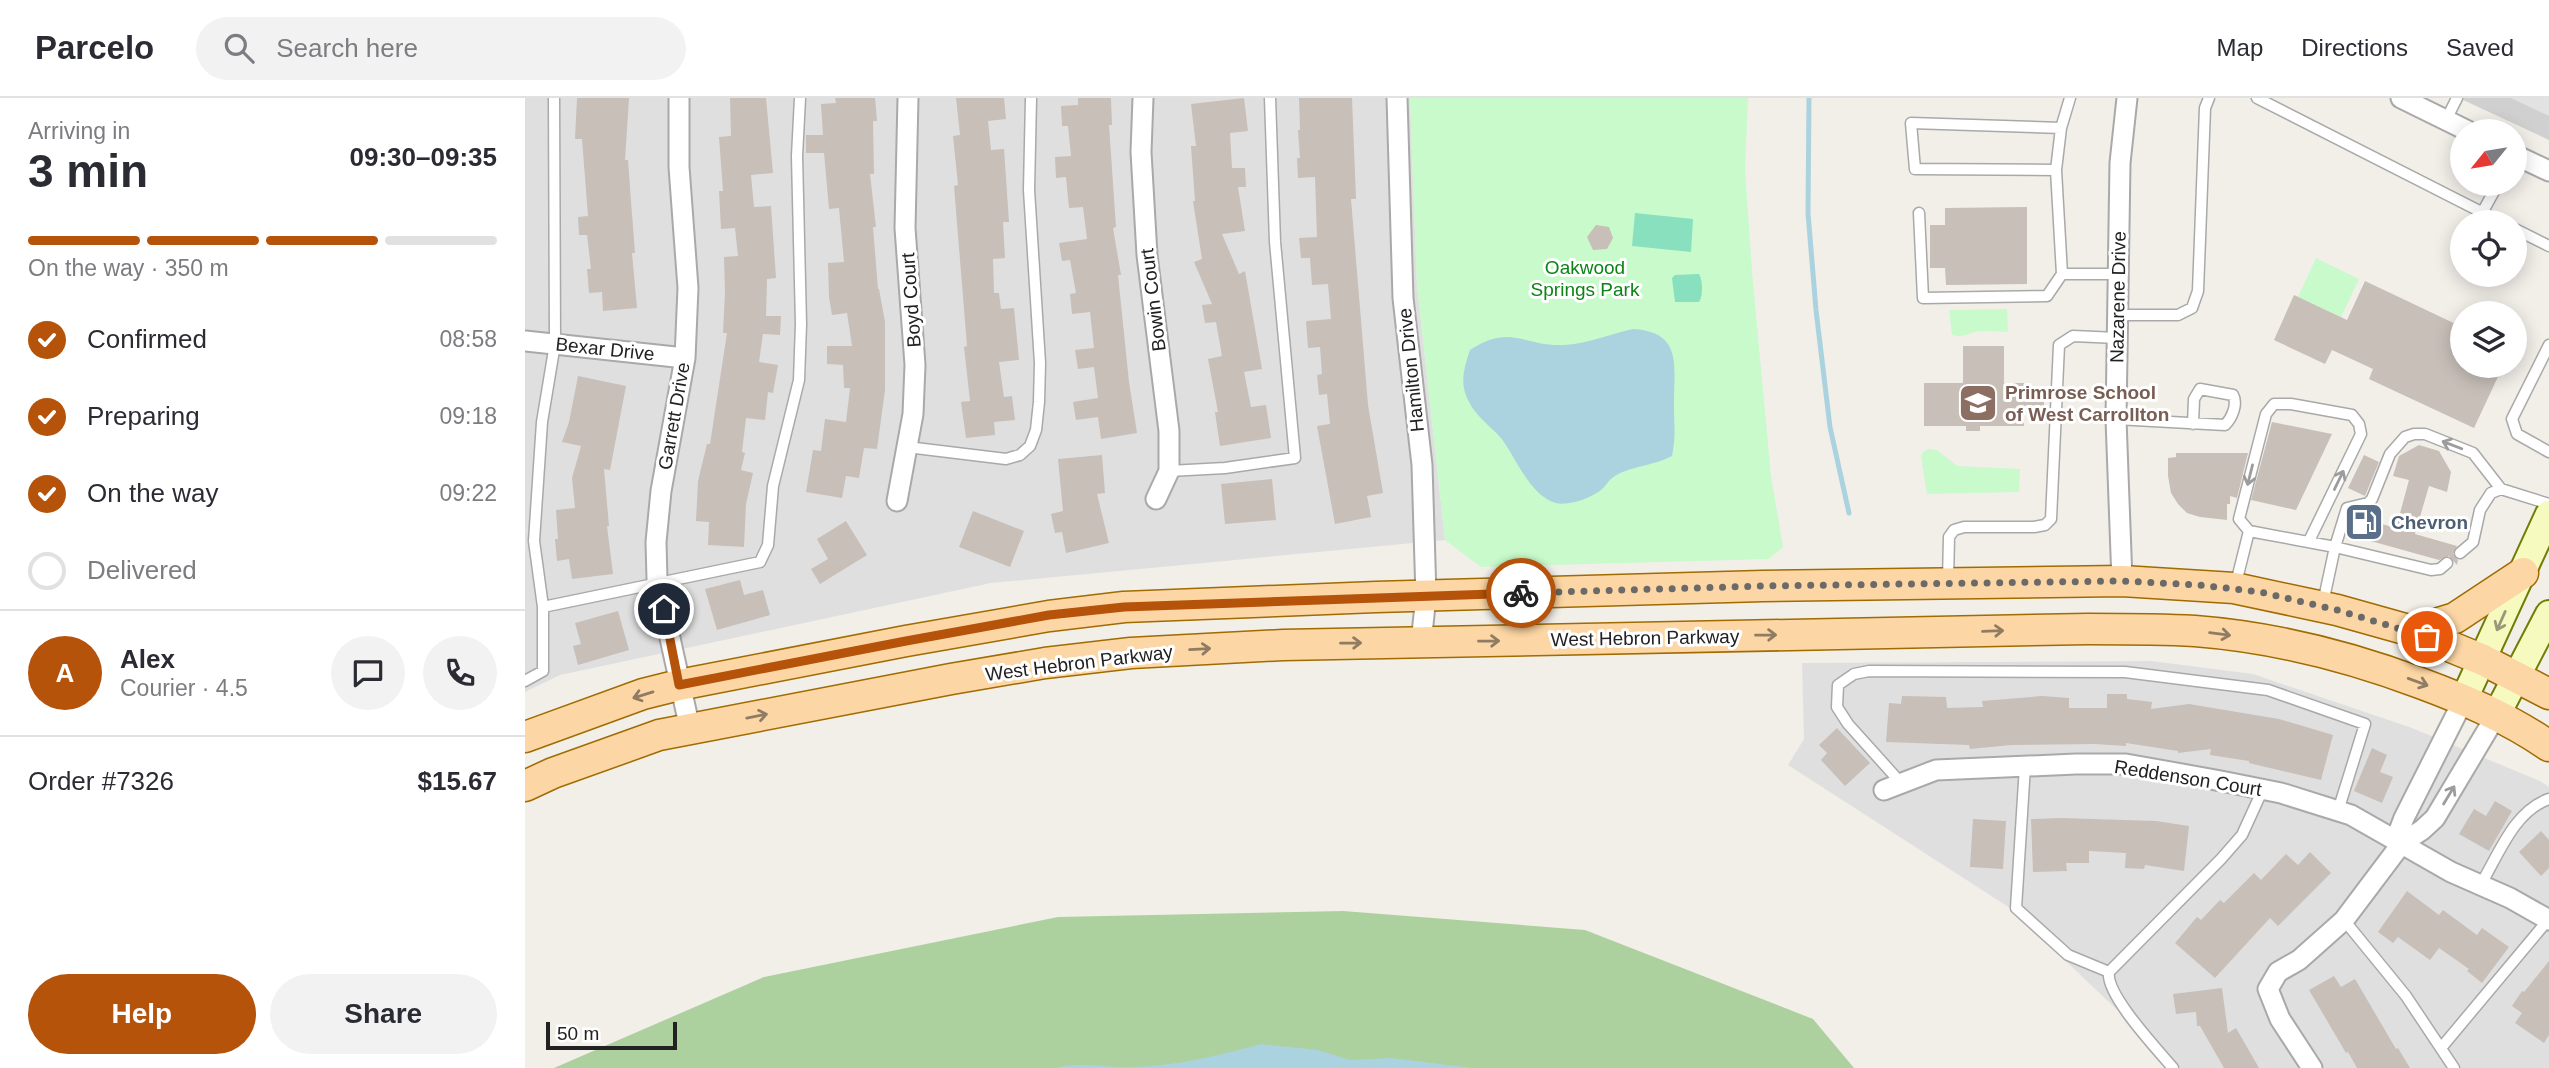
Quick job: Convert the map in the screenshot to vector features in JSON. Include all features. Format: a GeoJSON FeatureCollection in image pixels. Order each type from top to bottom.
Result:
{"type":"FeatureCollection","features":[{"type":"Feature","properties":{"kind":"main road"},"geometry":{"type":"LineString","coordinates":[[2412,631],[2455,618],[2523,573]]}},
{"type":"Feature","properties":{"kind":"main road"},"geometry":{"type":"LineString","coordinates":[[525,737],[643,694],[679,685],[1049,615],[1124,607],[1763,586],[2122,581],[2234,588],[2289,598],[2412,631],[2518,676],[2549,694]]}},
{"type":"Feature","properties":{"kind":"main road","name":"West Hebron Parkway"},"geometry":{"type":"LineString","coordinates":[[525,786],[659,735],[991,672],[1131,653],[1283,645],[2088,629],[2197,632],[2252,638],[2326,652],[2371,665],[2464,699],[2497,714],[2549,747]]}},
{"type":"Feature","properties":{"kind":"street","name":"Garrett Drive"},"geometry":{"type":"LineString","coordinates":[[680,98],[680,167],[688,288],[685,358],[661,491],[656,542],[658,584],[691,729]]}},
{"type":"Feature","properties":{"kind":"street","name":"Boyd Court"},"geometry":{"type":"LineString","coordinates":[[898,501],[913,414],[915,365],[905,228],[908,98]]}},
{"type":"Feature","properties":{"kind":"street","name":"Bowin Court"},"geometry":{"type":"LineString","coordinates":[[1143,98],[1141,152],[1147,255],[1169,431],[1169,471],[1156,499]]}},
{"type":"Feature","properties":{"kind":"street","name":"Hamilton Drive"},"geometry":{"type":"LineString","coordinates":[[1397,98],[1403,298],[1422,466],[1426,596],[1421,643]]}},
{"type":"Feature","properties":{"kind":"street","name":"Nazarene Drive"},"geometry":{"type":"LineString","coordinates":[[2122,581],[2116,419],[2120,163],[2127,98]]}},
{"type":"Feature","properties":{"kind":"street"},"geometry":{"type":"LineString","coordinates":[[2401,98],[2450,123]]}},
{"type":"Feature","properties":{"kind":"street"},"geometry":{"type":"LineString","coordinates":[[2527,161],[2549,172]]}},
{"type":"Feature","properties":{"kind":"street","name":"Bexar Drive"},"geometry":{"type":"LineString","coordinates":[[525,341],[685,358]]}},
{"type":"Feature","properties":{"kind":"street"},"geometry":{"type":"LineString","coordinates":[[2402,843],[2399,831],[2404,818],[2483,660],[2549,514]]}},
{"type":"Feature","properties":{"kind":"street"},"geometry":{"type":"LineString","coordinates":[[2312,1068],[2280,1019],[2268,989],[2278,972],[2299,960],[2344,920],[2402,843],[2435,818],[2497,714],[2549,614]]}},
{"type":"Feature","properties":{"kind":"street","name":"Reddenson Court"},"geometry":{"type":"LineString","coordinates":[[1892,786],[1936,770],[2126,764],[2263,789],[2351,815],[2451,872],[2481,884],[2549,920]]}},
{"type":"Feature","properties":{"kind":"lane"},"geometry":{"type":"LineString","coordinates":[[525,681],[543,671],[543,607],[534,541],[542,422],[555,344],[554,98]]}},
{"type":"Feature","properties":{"kind":"lane"},"geometry":{"type":"LineString","coordinates":[[543,607],[760,562],[768,545],[773,486],[799,380],[801,312],[797,156],[800,98]]}},
{"type":"Feature","properties":{"kind":"lane"},"geometry":{"type":"LineString","coordinates":[[907,447],[1006,459],[1020,455],[1030,446],[1036,430],[1040,363],[1029,190],[1031,98]]}},
{"type":"Feature","properties":{"kind":"lane"},"geometry":{"type":"LineString","coordinates":[[1169,471],[1225,468],[1295,458],[1275,242],[1270,98]]}},
{"type":"Feature","properties":{"kind":"lane"},"geometry":{"type":"LineString","coordinates":[[1919,213],[1923,298],[2047,296],[2062,274],[2056,170],[2061,128],[2070,98]]}},
{"type":"Feature","properties":{"kind":"lane"},"geometry":{"type":"LineString","coordinates":[[2118,315],[2178,315],[2192,309],[2197,291],[2205,108],[2209,98]]}},
{"type":"Feature","properties":{"kind":"lane"},"geometry":{"type":"LineString","coordinates":[[2257,98],[2476,210]]}},
{"type":"Feature","properties":{"kind":"lane"},"geometry":{"type":"LineString","coordinates":[[2446,121],[2457,98]]}},
{"type":"Feature","properties":{"kind":"lane"},"geometry":{"type":"LineString","coordinates":[[2056,170],[1915,169],[1911,123],[2061,128]]}},
{"type":"Feature","properties":{"kind":"lane"},"geometry":{"type":"LineString","coordinates":[[2527,235],[2549,246]]}},
{"type":"Feature","properties":{"kind":"lane"},"geometry":{"type":"LineString","coordinates":[[2062,274],[2119,274]]}},
{"type":"Feature","properties":{"kind":"lane"},"geometry":{"type":"LineString","coordinates":[[1948,584],[1949,537],[1954,530],[1964,527],[2034,527],[2045,525],[2051,519],[2059,345],[2073,336],[2117,338]]}},
{"type":"Feature","properties":{"kind":"lane"},"geometry":{"type":"LineString","coordinates":[[2549,345],[2512,419],[2517,433],[2549,452]]}},
{"type":"Feature","properties":{"kind":"lane"},"geometry":{"type":"LineString","coordinates":[[2116,419],[2193,424],[2225,425],[2231,420],[2235,399],[2233,395],[2200,389],[2194,399],[2193,424]]}},
{"type":"Feature","properties":{"kind":"lane"},"geometry":{"type":"LineString","coordinates":[[2309,541],[2361,434],[2359,424],[2351,415],[2291,404],[2274,404],[2266,414],[2239,519],[2249,531],[2309,541],[2431,570],[2440,569],[2447,562]]}},
{"type":"Feature","properties":{"kind":"lane"},"geometry":{"type":"LineString","coordinates":[[2322,607],[2347,508],[2368,503],[2390,454],[2405,437],[2425,434],[2473,453],[2501,489],[2549,505]]}},
{"type":"Feature","properties":{"kind":"lane"},"geometry":{"type":"LineString","coordinates":[[2460,553],[2473,542],[2480,510],[2491,493],[2501,489]]}},
{"type":"Feature","properties":{"kind":"lane"},"geometry":{"type":"LineString","coordinates":[[2234,588],[2249,531]]}},
{"type":"Feature","properties":{"kind":"lane"},"geometry":{"type":"LineString","coordinates":[[1892,786],[1837,707],[1838,685],[1854,674],[1870,671],[2125,672],[2268,690],[2365,724],[2338,811]]}},
{"type":"Feature","properties":{"kind":"lane"},"geometry":{"type":"LineString","coordinates":[[2025,766],[2016,908],[2068,955],[2109,972]]}},
{"type":"Feature","properties":{"kind":"lane"},"geometry":{"type":"LineString","coordinates":[[2173,1068],[2119,1001],[2107,980],[2109,972],[2242,835],[2263,789]]}},
{"type":"Feature","properties":{"kind":"lane"},"geometry":{"type":"LineString","coordinates":[[2481,884],[2519,820],[2538,803],[2549,799]]}},
{"type":"Feature","properties":{"kind":"lane"},"geometry":{"type":"LineString","coordinates":[[2344,920],[2406,996],[2454,1068]]}},
{"type":"Feature","properties":{"kind":"lane"},"geometry":{"type":"LineString","coordinates":[[2441,1048],[2549,920]]}},
{"type":"Feature","properties":{"kind":"shaded area"},"geometry":{"type":"Polygon","coordinates":[[[525,98],[1410,98],[1417,285],[1445,540],[991,583],[560,675],[525,692],[525,98]]]}},
{"type":"Feature","properties":{"kind":"shaded area"},"geometry":{"type":"Polygon","coordinates":[[[2459,98],[2549,98],[2549,140],[2527,130],[2527,119],[2504,119],[2459,98]]]}},
{"type":"Feature","properties":{"kind":"shaded area"},"geometry":{"type":"Polygon","coordinates":[[[2511,98],[2549,98],[2549,116],[2511,98]]]}},
{"type":"Feature","properties":{"kind":"shaded area"},"geometry":{"type":"Polygon","coordinates":[[[2151,661],[2253,674],[2412,728],[2549,787],[2549,1068],[2169,1068],[2152,1043],[2010,908],[1788,765],[1804,739],[1802,663],[2151,661]]]}},
{"type":"Feature","properties":{"kind":"green space","name":"Oakwood Springs Park"},"geometry":{"type":"Polygon","coordinates":[[[1410,98],[1748,98],[1745,168],[1752,272],[1771,476],[1783,547],[1769,559],[1481,567],[1445,540],[1417,285],[1410,98]]]}},
{"type":"Feature","properties":{"kind":"green space"},"geometry":{"type":"Polygon","coordinates":[[[1635,213],[1693,219],[1691,252],[1632,246],[1635,213]]]}},
{"type":"Feature","properties":{"kind":"green space"},"geometry":{"type":"Polygon","coordinates":[[[2316,258],[2359,279],[2341,317],[2298,297],[2316,258]]]}},
{"type":"Feature","properties":{"kind":"green space"},"geometry":{"type":"Polygon","coordinates":[[[1699,274],[1702,288],[1699,302],[1675,302],[1672,278],[1675,275],[1699,274]]]}},
{"type":"Feature","properties":{"kind":"green space"},"geometry":{"type":"Polygon","coordinates":[[[2007,309],[2008,332],[1982,331],[1952,335],[1949,310],[2007,309]]]}},
{"type":"Feature","properties":{"kind":"green space"},"geometry":{"type":"Polygon","coordinates":[[[1929,449],[1937,450],[1957,466],[2020,469],[2019,492],[1927,494],[1921,456],[1929,449]]]}},
{"type":"Feature","properties":{"kind":"green space"},"geometry":{"type":"Polygon","coordinates":[[[1343,911],[1585,930],[1813,1019],[1854,1068],[554,1068],[764,977],[1058,917],[1343,911]]]}},
{"type":"Feature","properties":{"kind":"water"},"geometry":{"type":"Polygon","coordinates":[[[1633,329],[1661,337],[1669,345],[1673,355],[1672,456],[1618,474],[1597,493],[1580,501],[1561,504],[1547,499],[1531,484],[1501,438],[1469,402],[1463,382],[1470,350],[1497,338],[1564,345],[1633,329]]]}},
{"type":"Feature","properties":{"kind":"water"},"geometry":{"type":"Polygon","coordinates":[[[1261,1044],[1318,1050],[1350,1060],[1391,1058],[1473,1068],[1055,1068],[1081,1065],[1161,1065],[1211,1057],[1261,1044]]]}},
{"type":"Feature","properties":{"kind":"building"},"geometry":{"type":"Polygon","coordinates":[[[577,98],[629,98],[625,160],[628,160],[637,308],[603,311],[602,292],[589,293],[587,269],[591,269],[587,235],[579,235],[578,217],[588,216],[582,139],[575,139],[577,98]]]}},
{"type":"Feature","properties":{"kind":"building"},"geometry":{"type":"Polygon","coordinates":[[[730,98],[766,98],[773,173],[751,175],[754,207],[771,206],[776,278],[767,279],[766,316],[781,316],[780,335],[763,334],[759,362],[778,365],[773,393],[768,392],[765,420],[746,418],[742,452],[745,453],[741,470],[753,473],[746,504],[744,547],[708,545],[709,522],[696,521],[698,481],[707,444],[710,444],[727,333],[723,333],[724,257],[738,256],[735,228],[721,229],[719,191],[723,191],[719,137],[731,136],[730,98]]]}},
{"type":"Feature","properties":{"kind":"building"},"geometry":{"type":"Polygon","coordinates":[[[835,98],[875,98],[877,121],[873,121],[874,174],[870,174],[876,227],[873,227],[878,289],[885,322],[885,390],[877,449],[864,448],[859,478],[846,476],[842,498],[806,492],[813,450],[821,451],[825,419],[846,422],[850,388],[844,388],[843,365],[827,364],[827,346],[852,346],[847,313],[832,315],[829,297],[828,263],[844,262],[839,208],[829,209],[824,153],[806,153],[806,135],[823,135],[821,104],[836,103],[835,98]]]}},
{"type":"Feature","properties":{"kind":"building"},"geometry":{"type":"Polygon","coordinates":[[[956,98],[1004,98],[1006,119],[988,121],[991,150],[1004,149],[1009,222],[1003,222],[1005,258],[993,259],[994,293],[999,293],[1001,309],[1014,308],[1019,360],[999,362],[1004,397],[1012,396],[1015,420],[994,422],[995,435],[966,438],[961,402],[970,401],[954,186],[958,185],[953,136],[960,135],[956,98]]]}},
{"type":"Feature","properties":{"kind":"building"},"geometry":{"type":"Polygon","coordinates":[[[1078,98],[1111,98],[1112,125],[1109,125],[1116,227],[1113,228],[1121,275],[1118,275],[1137,433],[1101,439],[1098,417],[1076,420],[1073,402],[1098,398],[1094,367],[1078,369],[1075,350],[1094,348],[1090,312],[1072,314],[1070,294],[1076,293],[1070,260],[1062,261],[1059,243],[1087,239],[1083,207],[1069,208],[1066,177],[1056,178],[1055,157],[1071,156],[1068,126],[1062,126],[1061,106],[1078,105],[1078,98]]]}},
{"type":"Feature","properties":{"kind":"building"},"geometry":{"type":"Polygon","coordinates":[[[1244,98],[1248,131],[1230,133],[1232,168],[1245,168],[1246,187],[1238,187],[1245,231],[1222,234],[1239,274],[1245,271],[1262,369],[1244,372],[1251,407],[1266,405],[1271,438],[1220,446],[1215,412],[1218,412],[1208,359],[1222,356],[1216,322],[1205,323],[1202,305],[1212,304],[1194,262],[1202,259],[1193,201],[1191,146],[1196,146],[1191,104],[1244,98]]]}},
{"type":"Feature","properties":{"kind":"building"},"geometry":{"type":"Polygon","coordinates":[[[1299,98],[1352,98],[1356,199],[1351,199],[1368,405],[1383,493],[1367,496],[1371,517],[1335,524],[1317,426],[1330,424],[1327,394],[1319,395],[1317,375],[1322,374],[1320,347],[1308,348],[1306,321],[1331,319],[1328,284],[1312,285],[1310,258],[1301,258],[1299,238],[1317,237],[1315,177],[1298,178],[1299,98]]]}},
{"type":"Feature","properties":{"kind":"building"},"geometry":{"type":"Polygon","coordinates":[[[2027,207],[2027,284],[1946,285],[1945,268],[1930,268],[1930,225],[1945,225],[1945,208],[2027,207]]]}},
{"type":"Feature","properties":{"kind":"building"},"geometry":{"type":"Polygon","coordinates":[[[1596,225],[1609,227],[1613,238],[1607,249],[1593,250],[1587,237],[1596,225]]]}},
{"type":"Feature","properties":{"kind":"building"},"geometry":{"type":"Polygon","coordinates":[[[2365,281],[2450,321],[2450,378],[2497,378],[2474,428],[2369,379],[2373,369],[2332,350],[2325,364],[2274,340],[2294,295],[2347,320],[2365,281]]]}},
{"type":"Feature","properties":{"kind":"building"},"geometry":{"type":"Polygon","coordinates":[[[1963,346],[2004,346],[2004,383],[2024,383],[2024,398],[2044,398],[2044,412],[2024,413],[2024,426],[1980,426],[1980,431],[1966,431],[1966,426],[1924,426],[1924,383],[1963,383],[1963,346]]]}},
{"type":"Feature","properties":{"kind":"building"},"geometry":{"type":"Polygon","coordinates":[[[578,376],[626,386],[610,470],[604,469],[613,574],[572,579],[569,559],[557,561],[555,539],[558,539],[556,510],[575,508],[572,478],[581,446],[562,442],[578,376]]]}},
{"type":"Feature","properties":{"kind":"building"},"geometry":{"type":"Polygon","coordinates":[[[2272,422],[2332,434],[2296,510],[2251,500],[2272,422]]]}},
{"type":"Feature","properties":{"kind":"building","name":"Chevron"},"geometry":{"type":"Polygon","coordinates":[[[2419,445],[2439,451],[2451,472],[2447,492],[2429,486],[2415,534],[2457,546],[2453,554],[2458,560],[2457,565],[2449,556],[2439,560],[2349,535],[2354,516],[2396,528],[2409,480],[2393,476],[2399,456],[2419,445]]]}},
{"type":"Feature","properties":{"kind":"building"},"geometry":{"type":"Polygon","coordinates":[[[2176,453],[2248,453],[2237,498],[2230,496],[2230,504],[2227,504],[2227,520],[2187,513],[2178,504],[2171,493],[2168,476],[2168,458],[2176,457],[2176,453]]]}},
{"type":"Feature","properties":{"kind":"building"},"geometry":{"type":"Polygon","coordinates":[[[1102,455],[1105,493],[1097,494],[1109,543],[1066,553],[1062,532],[1055,533],[1051,514],[1063,511],[1058,459],[1102,455]]]}},
{"type":"Feature","properties":{"kind":"building"},"geometry":{"type":"Polygon","coordinates":[[[2364,455],[2379,462],[2365,496],[2348,488],[2364,455]]]}},
{"type":"Feature","properties":{"kind":"building"},"geometry":{"type":"Polygon","coordinates":[[[1272,479],[1276,520],[1225,524],[1221,484],[1272,479]]]}},
{"type":"Feature","properties":{"kind":"building"},"geometry":{"type":"Polygon","coordinates":[[[973,511],[1024,531],[1010,567],[959,547],[973,511]]]}},
{"type":"Feature","properties":{"kind":"building"},"geometry":{"type":"Polygon","coordinates":[[[846,521],[867,555],[820,584],[811,569],[828,559],[817,539],[846,521]]]}},
{"type":"Feature","properties":{"kind":"building"},"geometry":{"type":"Polygon","coordinates":[[[740,580],[744,595],[763,590],[770,615],[717,630],[705,589],[740,580]]]}},
{"type":"Feature","properties":{"kind":"building"},"geometry":{"type":"Polygon","coordinates":[[[618,611],[629,650],[578,665],[573,646],[581,644],[575,623],[618,611]]]}},
{"type":"Feature","properties":{"kind":"building"},"geometry":{"type":"Polygon","coordinates":[[[2107,694],[2127,694],[2127,699],[2152,702],[2151,709],[2189,704],[2279,719],[2333,735],[2321,780],[2249,761],[2210,755],[2211,749],[2178,753],[2126,743],[2126,746],[2011,745],[1970,749],[1969,745],[1886,742],[1889,703],[1901,704],[1902,696],[1946,697],[1947,708],[1983,707],[1982,701],[2042,696],[2069,698],[2069,708],[2107,708],[2107,694]]]}},
{"type":"Feature","properties":{"kind":"building"},"geometry":{"type":"Polygon","coordinates":[[[1837,728],[1870,763],[1845,786],[1821,760],[1827,753],[1819,745],[1837,728]]]}},
{"type":"Feature","properties":{"kind":"building"},"geometry":{"type":"Polygon","coordinates":[[[2372,748],[2387,755],[2380,772],[2393,777],[2382,803],[2354,791],[2372,748]]]}},
{"type":"Feature","properties":{"kind":"building"},"geometry":{"type":"Polygon","coordinates":[[[2495,801],[2512,811],[2489,851],[2459,834],[2474,809],[2486,816],[2495,801]]]}},
{"type":"Feature","properties":{"kind":"building"},"geometry":{"type":"Polygon","coordinates":[[[1973,819],[2006,821],[2003,869],[1970,867],[1973,819]]]}},
{"type":"Feature","properties":{"kind":"building"},"geometry":{"type":"Polygon","coordinates":[[[2031,819],[2156,821],[2189,826],[2184,871],[2145,865],[2144,869],[2125,868],[2126,853],[2089,851],[2089,863],[2066,863],[2067,871],[2033,872],[2031,819]]]}},
{"type":"Feature","properties":{"kind":"building"},"geometry":{"type":"Polygon","coordinates":[[[2541,831],[2549,840],[2549,868],[2541,876],[2519,852],[2541,831]]]}},
{"type":"Feature","properties":{"kind":"building"},"geometry":{"type":"Polygon","coordinates":[[[2310,852],[2331,873],[2278,926],[2270,918],[2215,978],[2175,943],[2197,917],[2201,920],[2220,900],[2224,903],[2254,873],[2261,880],[2286,854],[2298,865],[2310,852]]]}},
{"type":"Feature","properties":{"kind":"building"},"geometry":{"type":"Polygon","coordinates":[[[2407,891],[2439,915],[2443,910],[2477,935],[2482,928],[2509,947],[2482,983],[2467,971],[2469,969],[2439,948],[2430,960],[2398,937],[2393,943],[2378,932],[2407,891]]]}},
{"type":"Feature","properties":{"kind":"building"},"geometry":{"type":"Polygon","coordinates":[[[2549,961],[2549,1035],[2544,1043],[2515,1023],[2522,1013],[2512,1006],[2549,961]]]}},
{"type":"Feature","properties":{"kind":"building"},"geometry":{"type":"Polygon","coordinates":[[[2334,976],[2341,987],[2355,979],[2410,1068],[2357,1068],[2309,990],[2334,976]]]}},
{"type":"Feature","properties":{"kind":"building"},"geometry":{"type":"Polygon","coordinates":[[[2222,988],[2228,1033],[2236,1028],[2259,1068],[2224,1068],[2200,1026],[2197,1026],[2196,1012],[2176,1014],[2173,994],[2222,988]]]}},
{"type":"Feature","properties":{"kind":"waterway"},"geometry":{"type":"LineString","coordinates":[[1809,98],[1808,213],[1816,310],[1830,427],[1849,513]]}},
{"type":"Feature","properties":{"kind":"way so far"},"geometry":{"type":"LineString","coordinates":[[1521,593],[1763,586],[2122,581],[2199,585],[2260,592],[2337,610],[2427,637]]}},
{"type":"Feature","properties":{"kind":"place","name":"Primrose School of West Carrollton"},"geometry":{"type":"Point","coordinates":[1978,403]}},
{"type":"Feature","properties":{"kind":"place","name":"Chevron"},"geometry":{"type":"Point","coordinates":[2364,522]}},
{"type":"Feature","properties":{"kind":"route"},"geometry":{"type":"LineString","coordinates":[[664,609],[679,685],[1049,615],[1124,607],[1521,593]]}}]}
